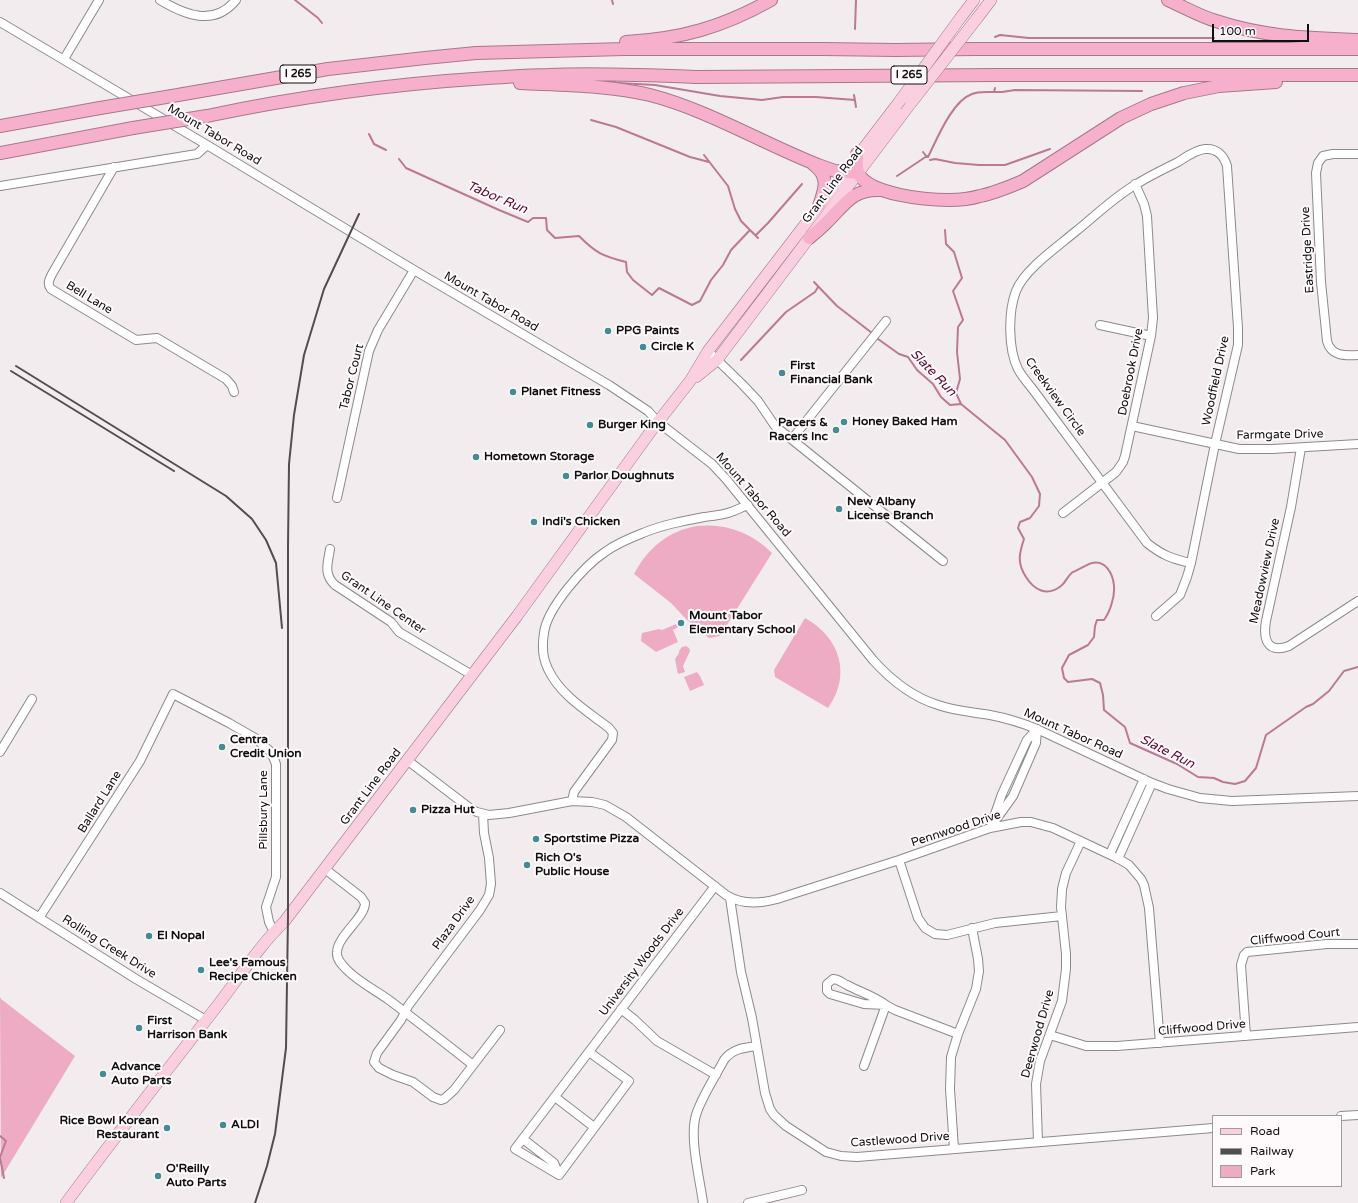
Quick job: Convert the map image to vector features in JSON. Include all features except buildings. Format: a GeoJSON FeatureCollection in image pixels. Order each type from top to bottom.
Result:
{"type":"FeatureCollection","features":[{"type":"Feature","properties":{"kind":"highway"},"geometry":{"type":"LineString","coordinates":[[524,51],[675,37],[716,26],[735,19],[771,0]]}},
{"type":"Feature","properties":{"kind":"highway"},"geometry":{"type":"LineString","coordinates":[[1168,0],[1215,21],[1271,35],[1358,40]]}},
{"type":"Feature","properties":{"kind":"highway","name":"I 265"},"geometry":{"type":"LineString","coordinates":[[0,126],[328,69],[476,53],[635,49],[1358,49]]}},
{"type":"Feature","properties":{"kind":"highway","name":"I 265"},"geometry":{"type":"LineString","coordinates":[[0,152],[323,94],[412,84],[548,75],[641,75],[696,77],[997,75],[1358,76]]}},
{"type":"Feature","properties":{"kind":"highway"},"geometry":{"type":"LineString","coordinates":[[857,154],[857,167],[859,173],[872,186],[881,190],[910,197],[949,200],[979,197],[1009,188],[1023,181],[1121,118],[1167,98],[1219,86],[1358,76]]}},
{"type":"Feature","properties":{"kind":"highway"},"geometry":{"type":"LineString","coordinates":[[461,80],[613,89],[649,95],[684,106],[815,165],[820,170],[825,180],[825,190],[820,206]]}},
{"type":"Feature","properties":{"kind":"highway"},"geometry":{"type":"LineString","coordinates":[[807,161],[835,171],[859,173]]}},
{"type":"Feature","properties":{"kind":"highway"},"geometry":{"type":"LineString","coordinates":[[809,238],[854,195],[870,190],[881,190]]}},
{"type":"Feature","properties":{"kind":"main road","name":"Grant Line Road"},"geometry":{"type":"LineString","coordinates":[[66,1203],[131,1115],[325,869],[517,616],[658,422],[690,381],[708,351],[820,206],[857,154],[896,106],[974,0]]}},
{"type":"Feature","properties":{"kind":"main road","name":"Grant Line Road"},"geometry":{"type":"LineString","coordinates":[[690,381],[717,360],[911,103],[991,0]]}},
{"type":"Feature","properties":{"kind":"street"},"geometry":{"type":"LineString","coordinates":[[64,59],[98,0]]}},
{"type":"Feature","properties":{"kind":"street"},"geometry":{"type":"LineString","coordinates":[[160,0],[173,8],[188,14],[203,16],[219,13],[236,0]]}},
{"type":"Feature","properties":{"kind":"street","name":"Mount Tabor Road"},"geometry":{"type":"LineString","coordinates":[[0,22],[414,270],[610,385],[648,411],[658,422],[712,464],[748,505],[866,652],[895,682],[914,695],[950,709],[1005,718],[1037,729],[1152,783],[1185,795],[1232,802],[1358,796]]}},
{"type":"Feature","properties":{"kind":"street"},"geometry":{"type":"LineString","coordinates":[[0,186],[197,154],[207,145]]}},
{"type":"Feature","properties":{"kind":"street","name":"Creekview Circle"},"geometry":{"type":"LineString","coordinates":[[1191,563],[1169,557],[1158,552],[1147,543],[1018,370],[1012,355],[1011,314],[1019,284],[1029,272],[1097,213],[1135,184],[1192,154],[1206,149]]}},
{"type":"Feature","properties":{"kind":"street","name":"Woodfield Drive"},"geometry":{"type":"LineString","coordinates":[[1156,616],[1180,595],[1187,577],[1236,353],[1238,328],[1227,166],[1222,155],[1212,149],[1206,149]]}},
{"type":"Feature","properties":{"kind":"street","name":"Eastridge Drive"},"geometry":{"type":"LineString","coordinates":[[1358,154],[1333,154],[1323,156],[1318,162],[1316,173],[1321,282],[1326,341],[1328,346],[1340,355],[1358,355]]}},
{"type":"Feature","properties":{"kind":"street","name":"Bell Lane"},"geometry":{"type":"LineString","coordinates":[[114,167],[52,274],[48,282],[49,286],[51,289],[136,340],[157,338],[226,379],[232,386],[234,392]]}},
{"type":"Feature","properties":{"kind":"street","name":"Doebrook Drive"},"geometry":{"type":"LineString","coordinates":[[1063,512],[1116,472],[1123,462],[1132,426],[1151,336],[1153,318],[1146,216],[1144,204],[1135,184]]}},
{"type":"Feature","properties":{"kind":"street","name":"Tabor Court"},"geometry":{"type":"LineString","coordinates":[[337,498],[369,351],[378,330],[414,270]]}},
{"type":"Feature","properties":{"kind":"street"},"geometry":{"type":"LineString","coordinates":[[792,439],[886,321]]}},
{"type":"Feature","properties":{"kind":"street"},"geometry":{"type":"LineString","coordinates":[[1100,325],[1151,336]]}},
{"type":"Feature","properties":{"kind":"street"},"geometry":{"type":"LineString","coordinates":[[708,351],[758,401],[776,426],[942,561]]}},
{"type":"Feature","properties":{"kind":"street","name":"Farmgate Drive"},"geometry":{"type":"LineString","coordinates":[[1132,426],[1231,448],[1301,448],[1358,444]]}},
{"type":"Feature","properties":{"kind":"street","name":"Meadowview Drive"},"geometry":{"type":"LineString","coordinates":[[1301,448],[1291,508],[1266,621],[1265,633],[1268,644],[1273,647],[1283,648],[1289,646],[1358,601]]}},
{"type":"Feature","properties":{"kind":"street"},"geometry":{"type":"LineString","coordinates":[[407,760],[471,809],[483,814],[496,815],[572,801],[574,792],[612,740],[613,733],[609,728],[563,691],[551,674],[546,662],[544,648],[544,634],[549,618],[574,580],[597,558],[616,545],[659,527],[730,512],[748,505]]}},
{"type":"Feature","properties":{"kind":"street","name":"Grant Line Center"},"geometry":{"type":"LineString","coordinates":[[330,549],[327,573],[329,580],[391,622],[399,632],[472,675]]}},
{"type":"Feature","properties":{"kind":"street","name":"Ballard Lane"},"geometry":{"type":"LineString","coordinates":[[40,918],[140,761],[173,694]]}},
{"type":"Feature","properties":{"kind":"street","name":"Pillsbury Lane"},"geometry":{"type":"LineString","coordinates":[[173,694],[230,723],[255,738],[266,747],[274,758],[276,764],[276,877],[266,907],[269,922],[274,932]]}},
{"type":"Feature","properties":{"kind":"street"},"geometry":{"type":"LineString","coordinates":[[0,752],[32,699]]}},
{"type":"Feature","properties":{"kind":"street"},"geometry":{"type":"LineString","coordinates":[[990,828],[1002,794],[1026,740],[1037,729]]}},
{"type":"Feature","properties":{"kind":"street"},"geometry":{"type":"LineString","coordinates":[[1110,854],[1144,779]]}},
{"type":"Feature","properties":{"kind":"street"},"geometry":{"type":"LineString","coordinates":[[1118,859],[1152,783]]}},
{"type":"Feature","properties":{"kind":"street","name":"Pennwood Drive"},"geometry":{"type":"LineString","coordinates":[[572,801],[592,802],[605,805],[626,817],[730,898],[748,903],[770,901],[899,860],[990,828],[1021,822],[1031,822],[1053,828],[1110,854],[1134,869],[1141,879],[1146,892],[1160,1043]]}},
{"type":"Feature","properties":{"kind":"street","name":"Plaza Drive"},"geometry":{"type":"LineString","coordinates":[[483,814],[484,833],[491,878],[489,895],[480,910],[408,1006],[396,1028],[374,1058],[374,1064],[393,1075],[413,1082],[433,1097],[441,1100],[448,1097],[500,1030]]}},
{"type":"Feature","properties":{"kind":"street","name":"Deerwood Drive"},"geometry":{"type":"LineString","coordinates":[[1038,1142],[1036,1084],[1040,1061],[1062,1001],[1066,969],[1061,895],[1066,874],[1081,841]]}},
{"type":"Feature","properties":{"kind":"street"},"geometry":{"type":"LineString","coordinates":[[899,860],[916,912],[921,924],[929,932],[946,935],[995,922],[1062,916]]}},
{"type":"Feature","properties":{"kind":"street"},"geometry":{"type":"LineString","coordinates":[[325,869],[361,897],[365,903],[363,912],[338,946],[337,957],[339,962],[357,978],[473,1065]]}},
{"type":"Feature","properties":{"kind":"street","name":"University Woods Drive"},"geometry":{"type":"LineString","coordinates":[[559,1175],[515,1149],[715,886]]}},
{"type":"Feature","properties":{"kind":"street","name":"Rolling Creek Drive"},"geometry":{"type":"LineString","coordinates":[[0,894],[206,1020]]}},
{"type":"Feature","properties":{"kind":"street","name":"Castlewood Drive"},"geometry":{"type":"LineString","coordinates":[[730,898],[741,972],[752,1018],[765,1093],[770,1109],[774,1116],[786,1126],[826,1152],[841,1156],[857,1156],[1212,1128]]}},
{"type":"Feature","properties":{"kind":"street"},"geometry":{"type":"LineString","coordinates":[[954,1149],[950,1076],[951,1057],[958,1034],[976,989],[978,977],[978,959],[972,928]]}},
{"type":"Feature","properties":{"kind":"street","name":"Cliffwood Court"},"geometry":{"type":"LineString","coordinates":[[1246,1036],[1241,965],[1244,955],[1247,952],[1327,944],[1358,944]]}},
{"type":"Feature","properties":{"kind":"street"},"geometry":{"type":"LineString","coordinates":[[886,1006],[864,1004],[830,994],[827,991],[827,984],[833,979],[836,979],[878,999],[886,1006],[958,1034]]}},
{"type":"Feature","properties":{"kind":"street"},"geometry":{"type":"LineString","coordinates":[[864,1066],[886,1006]]}},
{"type":"Feature","properties":{"kind":"street"},"geometry":{"type":"LineString","coordinates":[[621,1010],[635,1020],[657,1041],[716,1075]]}},
{"type":"Feature","properties":{"kind":"street","name":"Cliffwood Drive"},"geometry":{"type":"LineString","coordinates":[[1050,1035],[1086,1046],[1117,1046],[1358,1027]]}},
{"type":"Feature","properties":{"kind":"street"},"geometry":{"type":"LineString","coordinates":[[703,1203],[693,1139],[693,1127],[698,1109],[728,1054],[741,1048],[756,1046]]}},
{"type":"Feature","properties":{"kind":"street"},"geometry":{"type":"LineString","coordinates":[[559,1175],[629,1081],[589,1052]]}},
{"type":"Feature","properties":{"kind":"street"},"geometry":{"type":"LineString","coordinates":[[555,1097],[594,1127]]}},
{"type":"Feature","properties":{"kind":"street"},"geometry":{"type":"LineString","coordinates":[[1342,1116],[1358,1115]]}},
{"type":"Feature","properties":{"kind":"street"},"geometry":{"type":"LineString","coordinates":[[523,1139],[554,1163],[559,1175]]}},
{"type":"Feature","properties":{"kind":"street"},"geometry":{"type":"LineString","coordinates":[[748,1203],[802,1190]]}},
{"type":"Feature","properties":{"kind":"green space"},"geometry":{"type":"Polygon","coordinates":[[[708,525],[738,530],[756,540],[772,553],[720,636],[709,638],[686,619],[671,603],[634,574],[646,556],[660,542],[677,532],[697,526],[708,525]]]}},
{"type":"Feature","properties":{"kind":"green space"},"geometry":{"type":"Polygon","coordinates":[[[805,618],[827,635],[839,658],[839,683],[828,708],[775,677],[774,670],[805,618]]]}},
{"type":"Feature","properties":{"kind":"green space"},"geometry":{"type":"Polygon","coordinates":[[[676,624],[678,627],[673,630],[678,642],[656,652],[641,641],[642,633],[659,629],[662,630],[676,624]]]}},
{"type":"Feature","properties":{"kind":"green space"},"geometry":{"type":"Polygon","coordinates":[[[686,646],[690,651],[683,666],[685,672],[678,674],[675,659],[682,647],[686,646]]]}},
{"type":"Feature","properties":{"kind":"green space"},"geometry":{"type":"Polygon","coordinates":[[[697,672],[704,685],[690,691],[684,677],[697,672]]]}},
{"type":"Feature","properties":{"kind":"green space"},"geometry":{"type":"Polygon","coordinates":[[[0,997],[75,1056],[1,1178],[0,997]]]}},
{"type":"Feature","properties":{"kind":"waterway","name":"Tabor Run"},"geometry":{"type":"LineString","coordinates":[[295,0],[318,18],[322,23]]}},
{"type":"Feature","properties":{"kind":"waterway","name":"Slate Run"},"geometry":{"type":"LineString","coordinates":[[612,0],[613,4]]}},
{"type":"Feature","properties":{"kind":"waterway"},"geometry":{"type":"LineString","coordinates":[[855,29],[856,0]]}},
{"type":"Feature","properties":{"kind":"waterway"},"geometry":{"type":"LineString","coordinates":[[995,37],[1000,35],[1029,38],[1214,38]]}},
{"type":"Feature","properties":{"kind":"waterway"},"geometry":{"type":"LineString","coordinates":[[618,83],[655,85],[720,96],[762,100],[783,97],[816,97],[855,100]]}},
{"type":"Feature","properties":{"kind":"waterway"},"geometry":{"type":"LineString","coordinates":[[928,157],[946,121],[958,104],[974,93],[994,92],[995,88]]}},
{"type":"Feature","properties":{"kind":"waterway"},"geometry":{"type":"LineString","coordinates":[[994,92],[1015,90],[1142,91]]}},
{"type":"Feature","properties":{"kind":"waterway"},"geometry":{"type":"LineString","coordinates":[[854,95],[856,107]]}},
{"type":"Feature","properties":{"kind":"waterway"},"geometry":{"type":"LineString","coordinates":[[591,120],[616,127],[690,157],[709,162]]}},
{"type":"Feature","properties":{"kind":"waterway","name":"Tabor Run"},"geometry":{"type":"LineString","coordinates":[[369,134],[374,144],[386,150]]}},
{"type":"Feature","properties":{"kind":"waterway"},"geometry":{"type":"LineString","coordinates":[[930,160],[935,159],[955,163],[979,165],[1005,165],[1050,149]]}},
{"type":"Feature","properties":{"kind":"waterway"},"geometry":{"type":"LineString","coordinates":[[923,152],[927,157]]}},
{"type":"Feature","properties":{"kind":"waterway","name":"Slate Run"},"geometry":{"type":"LineString","coordinates":[[704,155],[728,186],[735,209],[741,221],[758,238]]}},
{"type":"Feature","properties":{"kind":"waterway"},"geometry":{"type":"LineString","coordinates":[[897,176],[927,156]]}},
{"type":"Feature","properties":{"kind":"waterway","name":"Tabor Run"},"geometry":{"type":"LineString","coordinates":[[399,159],[406,168],[528,222],[533,218],[546,218],[547,230],[555,238],[579,236],[600,253],[626,262],[627,272],[633,280],[652,295],[659,288],[692,305],[700,301],[711,280],[723,265],[731,250],[750,230]]}},
{"type":"Feature","properties":{"kind":"waterway"},"geometry":{"type":"LineString","coordinates":[[756,235],[802,184]]}},
{"type":"Feature","properties":{"kind":"waterway"},"geometry":{"type":"LineString","coordinates":[[945,230],[946,244],[954,252],[962,278],[953,291],[963,320],[958,327],[957,352],[960,379],[956,393],[961,404]]}},
{"type":"Feature","properties":{"kind":"waterway","name":"Slate Run"},"geometry":{"type":"LineString","coordinates":[[814,282],[837,306],[872,333]]}},
{"type":"Feature","properties":{"kind":"waterway"},"geometry":{"type":"LineString","coordinates":[[741,360],[786,312],[815,292],[818,287]]}},
{"type":"Feature","properties":{"kind":"waterway","name":"Slate Run"},"geometry":{"type":"LineString","coordinates":[[878,339],[899,354],[908,357],[917,370],[933,384],[941,397],[950,405],[961,404],[1005,440],[1032,477],[1040,494],[1039,506],[1030,518],[1020,522],[1018,528],[1024,539],[1020,554],[1020,563],[1029,582],[1041,590],[1051,591],[1061,586],[1073,572],[1089,564],[1101,564],[1108,569],[1112,577],[1114,590],[1112,604],[1108,613],[1104,620],[1097,620],[1094,637],[1088,645],[1069,655],[1062,668],[1064,678],[1068,682],[1092,679],[1100,683],[1103,695],[1104,710],[1125,727],[1130,743],[1177,764],[1198,777],[1214,778],[1223,782],[1235,784],[1245,781],[1256,768],[1266,735],[1306,707],[1313,704],[1329,691],[1344,671],[1358,667]]}},
{"type":"Feature","properties":{"kind":"waterway"},"geometry":{"type":"LineString","coordinates":[[0,1136],[6,1141],[0,1157]]}},
{"type":"Feature","properties":{"kind":"waterway"},"geometry":{"type":"LineString","coordinates":[[0,1158],[4,1178]]}},
{"type":"Feature","properties":{"kind":"railway"},"geometry":{"type":"LineString","coordinates":[[255,1203],[267,1166],[275,1134],[286,1048],[288,917],[289,464],[294,415],[304,355],[324,289],[359,214]]}},
{"type":"Feature","properties":{"kind":"railway"},"geometry":{"type":"LineString","coordinates":[[16,366],[226,496],[252,519],[266,540],[276,563],[282,628]]}},
{"type":"Feature","properties":{"kind":"railway"},"geometry":{"type":"LineString","coordinates":[[11,371],[174,471]]}},
{"type":"Feature","properties":{"kind":"place","name":"PPG Paints"},"geometry":{"type":"Point","coordinates":[608,331]}},
{"type":"Feature","properties":{"kind":"place","name":"Circle K"},"geometry":{"type":"Point","coordinates":[643,347]}},
{"type":"Feature","properties":{"kind":"place","name":"First Financial Bank"},"geometry":{"type":"Point","coordinates":[782,373]}},
{"type":"Feature","properties":{"kind":"place","name":"Planet Fitness"},"geometry":{"type":"Point","coordinates":[513,392]}},
{"type":"Feature","properties":{"kind":"place","name":"Honey Baked Ham"},"geometry":{"type":"Point","coordinates":[844,422]}},
{"type":"Feature","properties":{"kind":"place","name":"Burger King"},"geometry":{"type":"Point","coordinates":[590,425]}},
{"type":"Feature","properties":{"kind":"place","name":"Pacers & Racers Inc"},"geometry":{"type":"Point","coordinates":[836,430]}},
{"type":"Feature","properties":{"kind":"place","name":"Hometown Storage"},"geometry":{"type":"Point","coordinates":[476,457]}},
{"type":"Feature","properties":{"kind":"place","name":"Parlor Doughnuts"},"geometry":{"type":"Point","coordinates":[566,476]}},
{"type":"Feature","properties":{"kind":"place","name":"New Albany License Branch"},"geometry":{"type":"Point","coordinates":[839,509]}},
{"type":"Feature","properties":{"kind":"place","name":"Indi's Chicken"},"geometry":{"type":"Point","coordinates":[534,522]}},
{"type":"Feature","properties":{"kind":"place","name":"Mount Tabor Elementary School"},"geometry":{"type":"Point","coordinates":[681,623]}},
{"type":"Feature","properties":{"kind":"place","name":"Centra Credit Union"},"geometry":{"type":"Point","coordinates":[222,747]}},
{"type":"Feature","properties":{"kind":"place","name":"Pizza Hut"},"geometry":{"type":"Point","coordinates":[413,810]}},
{"type":"Feature","properties":{"kind":"place","name":"Sportstime Pizza"},"geometry":{"type":"Point","coordinates":[536,839]}},
{"type":"Feature","properties":{"kind":"place","name":"Rich O's Public House"},"geometry":{"type":"Point","coordinates":[527,865]}},
{"type":"Feature","properties":{"kind":"place","name":"El Nopal"},"geometry":{"type":"Point","coordinates":[149,936]}},
{"type":"Feature","properties":{"kind":"place","name":"Lee's Famous Recipe Chicken"},"geometry":{"type":"Point","coordinates":[201,970]}},
{"type":"Feature","properties":{"kind":"place","name":"First Harrison Bank"},"geometry":{"type":"Point","coordinates":[139,1028]}},
{"type":"Feature","properties":{"kind":"place","name":"Advance Auto Parts"},"geometry":{"type":"Point","coordinates":[103,1074]}},
{"type":"Feature","properties":{"kind":"place","name":"ALDI"},"geometry":{"type":"Point","coordinates":[223,1125]}},
{"type":"Feature","properties":{"kind":"place","name":"Rice Bowl Korean Restaurant"},"geometry":{"type":"Point","coordinates":[167,1128]}},
{"type":"Feature","properties":{"kind":"place","name":"O'Reilly Auto Parts"},"geometry":{"type":"Point","coordinates":[158,1176]}}]}
